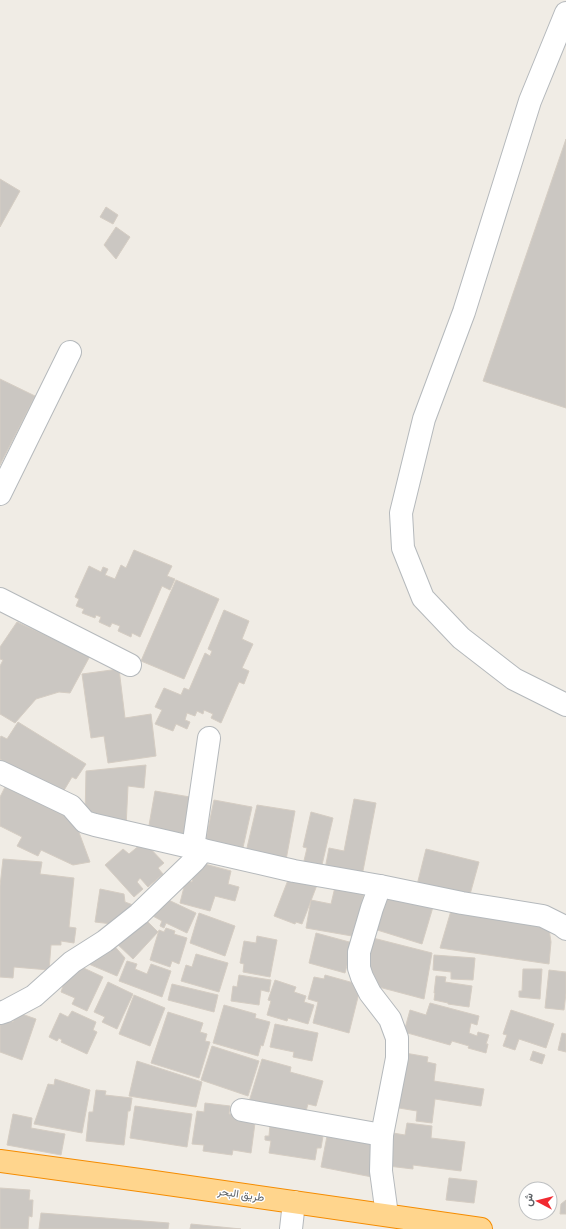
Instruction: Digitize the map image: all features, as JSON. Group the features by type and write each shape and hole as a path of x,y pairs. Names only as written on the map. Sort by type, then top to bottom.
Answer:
{"highway":[{"name":"طريق البحر","path":"0,1161 387,1215 446,1227 481,1229"}],"street":[{"path":"566,13 530,101 464,312 424,419 401,513 403,548 423,598 461,638 514,679 566,705"},
{"path":"0,494 70,352"},
{"path":"0,599 130,665"},
{"path":"0,1013 34,996 72,962 105,941 139,914 195,860 198,849 209,738"},
{"path":"0,772 71,806 86,822 95,825 294,871 380,886 462,903 543,916 566,929"},
{"path":"380,886 359,952 359,968 370,993 390,1019 397,1038 396,1058 382,1136 381,1172 387,1215"},
{"path":"242,1110 382,1136"},
{"path":"291,1229 294,1202"}],"building":[{"path":"566,139 566,408 483,381"},
{"path":"0,179 20,191 0,227"},
{"path":"106,207 118,215 113,224 100,217"},
{"path":"116,227 130,237 116,259 104,245"},
{"path":"0,379 35,396 0,465"},
{"path":"134,550 172,566 167,576 175,579 170,590 162,586 140,637 132,633 131,637 118,631 120,626 112,623 110,627 99,622 101,617 96,615 95,618 82,613 84,609 76,606 79,599 75,597 89,566 101,572 103,567 108,569 105,575 115,579 121,565 126,568"},
{"path":"176,580 219,599 184,679 141,661"},
{"path":"224,610 249,621 242,639 253,644 242,668 249,671 244,684 239,682 221,723 211,718 213,714 204,710 203,714 197,711 195,716 187,713 185,720 190,722 187,729 176,724 173,731 155,724 162,710 155,707 164,688 181,695 184,688 189,690 205,653 210,656 212,651 208,649"},
{"path":"17,622 90,656 70,693 59,692 36,699 15,723 0,714 0,666 3,660 0,659 0,647"},
{"path":"119,669 125,718 151,714 156,756 108,763 104,736 91,738 82,674"},
{"path":"18,722 86,764 76,779 72,777 60,797 0,759 0,738 1,736 7,739"},
{"path":"146,765 144,788 128,786 126,827 85,818 86,771"},
{"path":"5,787 74,819 90,862 73,865 41,850 38,856 17,846 22,837 0,826 0,797"},
{"path":"155,791 190,797 183,838 148,831"},
{"path":"354,799 376,803 362,876 325,869 329,848 344,851"},
{"path":"214,800 252,807 242,852 205,844"},
{"path":"257,805 295,811 286,860 246,852"},
{"path":"311,812 333,818 321,869 303,865 307,848 303,847"},
{"path":"141,844 144,848 147,845 164,863 158,868 163,874 148,887 140,878 137,882 143,889 134,897 105,865 123,849 129,854"},
{"path":"426,849 479,862 469,898 417,885"},
{"path":"3,859 42,862 40,874 74,878 69,927 76,928 74,943 61,941 61,945 51,945 49,970 14,967 13,978 0,977 0,886"},
{"path":"197,862 231,871 228,884 239,887 235,901 215,896 210,911 180,903 184,887 181,886 183,880 192,882"},
{"path":"290,875 317,885 302,924 296,922 295,924 274,916"},
{"path":"335,887 364,893 357,928 354,928 352,936 306,928 311,900 331,904"},
{"path":"100,889 124,894 125,902 133,905 121,925 95,922"},
{"path":"385,893 433,907 422,944 374,929"},
{"path":"160,896 196,913 187,933 166,923 164,928 160,926 162,921 151,915"},
{"path":"453,904 536,920 549,929 551,942 549,964 440,948"},
{"path":"199,913 235,926 225,956 190,943"},
{"path":"141,915 158,932 133,959 115,942"},
{"path":"166,928 175,931 174,934 187,938 179,964 172,961 170,967 150,960 159,930 164,932"},
{"path":"316,933 353,943 345,973 309,963"},
{"path":"257,936 277,940 270,977 243,972 244,964 240,963 244,941 256,943"},
{"path":"369,937 432,953 424,999 375,986 365,965"},
{"path":"110,941 125,958 117,976 84,962"},
{"path":"196,954 228,963 219,992 181,981 186,965 192,967"},
{"path":"434,955 475,958 473,980 451,979 451,972 433,970"},
{"path":"127,961 137,964 135,969 147,974 151,964 171,971 162,997 119,981"},
{"path":"75,964 103,977 87,1011 72,1004 75,998 61,992 63,986 60,985"},
{"path":"523,969 542,969 540,999 519,997 519,991 522,991"},
{"path":"549,970 566,972 564,1010 545,1008"},
{"path":"239,975 271,980 269,992 261,990 259,1005 231,1001 233,986 237,987"},
{"path":"325,975 361,985 349,1033 313,1023 318,1002 308,999 314,977 324,979"},
{"path":"436,976 446,977 445,982 472,986 469,1007 434,1000"},
{"path":"275,980 296,987 294,992 306,996 304,1002 314,1005 308,1024 288,1018 287,1021 267,1015 271,1001 268,1000"},
{"path":"108,982 133,994 117,1029 102,1022 105,1017 94,1012"},
{"path":"172,984 218,995 214,1012 168,1000"},
{"path":"134,995 165,1008 150,1046 119,1034"},
{"path":"430,1003 479,1016 477,1025 471,1023 469,1033 477,1036 478,1032 489,1035 486,1044 488,1044 486,1053 468,1048 469,1046 452,1041 450,1045 404,1032 410,1010 426,1015"},
{"path":"224,1005 256,1014 255,1018 270,1022 263,1046 261,1045 258,1056 213,1043"},
{"path":"511,1010 554,1024 546,1048 519,1039 515,1050 503,1046 507,1035 503,1034"},
{"path":"72,1011 96,1022 93,1030 97,1032 87,1054 61,1042 62,1040 59,1038 57,1041 49,1037 60,1013 68,1017"},
{"path":"16,1012 36,1019 22,1060 0,1052 0,1017 13,1022"},
{"path":"168,1012 203,1023 200,1032 207,1034 205,1041 210,1042 199,1078 151,1063"},
{"path":"275,1024 318,1033 312,1061 293,1057 294,1052 270,1047"},
{"path":"562,1033 566,1034 566,1052 558,1050"},
{"path":"212,1046 259,1061 248,1096 201,1080"},
{"path":"533,1051 545,1055 542,1064 530,1060"},
{"path":"405,1053 428,1057 427,1062 436,1064 434,1081 484,1089 481,1106 435,1099 432,1123 416,1121 417,1111 399,1108 400,1104 396,1104"},
{"path":"262,1059 291,1067 290,1072 323,1081 316,1106 308,1104 304,1118 248,1105"},
{"path":"137,1061 202,1082 196,1107 129,1096"},
{"path":"55,1079 90,1090 82,1133 34,1124 48,1084 54,1085"},
{"path":"96,1090 106,1091 105,1095 132,1098 130,1111 128,1111 124,1145 86,1141 89,1112 93,1112"},
{"path":"205,1103 230,1106 229,1114 254,1117 255,1123 251,1153 233,1150 232,1155 203,1151 204,1145 192,1144 197,1111 204,1112"},
{"path":"135,1106 192,1114 187,1147 130,1138"},
{"path":"13,1114 32,1118 31,1128 65,1134 61,1155 7,1145"},
{"path":"407,1123 432,1126 431,1138 465,1142 461,1171 413,1165 413,1169 388,1166 387,1132 405,1135"},
{"path":"270,1125 308,1127 307,1133 323,1136 321,1148 317,1148 315,1160 269,1153 271,1141 265,1140 265,1136 269,1136"},
{"path":"328,1131 379,1141 372,1177 321,1167"},
{"path":"449,1178 477,1181 474,1203 446,1200"},
{"path":"0,1188 30,1190 29,1200 33,1200 32,1217 29,1216 28,1229 0,1229"},
{"path":"566,1200 566,1214 560,1214 561,1204"},
{"path":"41,1213 169,1223 168,1229 39,1229"},
{"path":"191,1224 241,1229 190,1229"}]}
